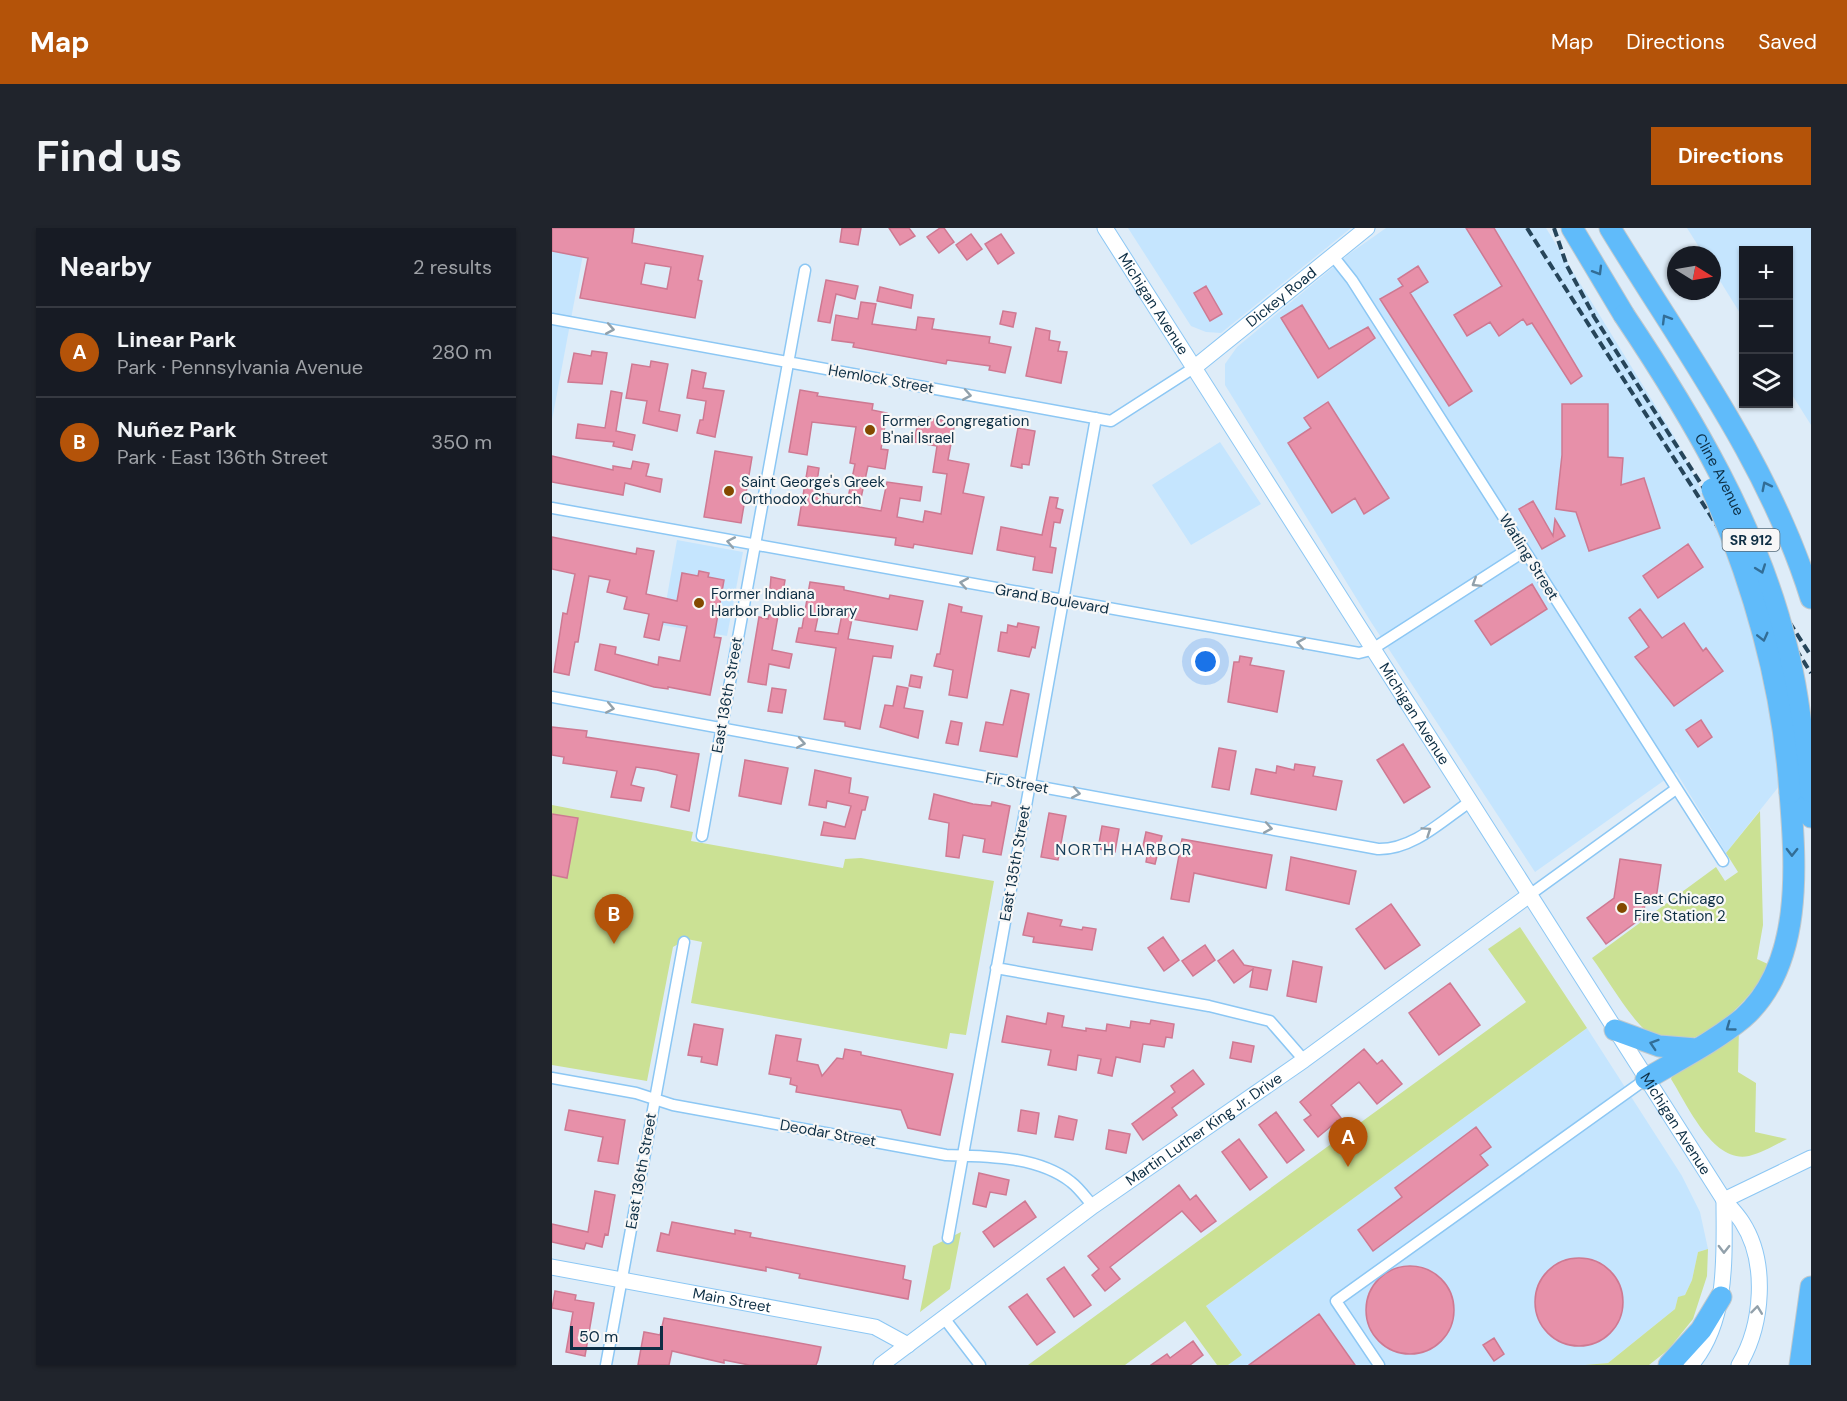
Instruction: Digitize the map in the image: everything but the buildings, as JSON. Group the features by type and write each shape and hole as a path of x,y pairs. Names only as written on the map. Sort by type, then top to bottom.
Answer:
{"highway":[{"path":"1572,228 1624,315 1646,364 1707,477 1748,582 1800,792 1811,817"},
{"name":"SR 912","path":"1610,228 1743,442 1774,500 1811,598"},
{"path":"1646,1079 1743,1017 1767,990 1788,940 1791,913 1792,824 1800,792"},
{"path":"1615,1030 1659,1046 1695,1049"},
{"path":"1800,1365 1811,1287"},
{"path":"1669,1365 1701,1330 1721,1297"}],"main road":[{"name":"Michigan Avenue","path":"1105,228 1196,368 1371,650 1471,801 1528,896 1725,1200 1743,1222 1755,1249 1758,1269 1755,1321 1751,1340 1739,1365"},
{"name":"Dickey Road","path":"1196,368 1367,228"},
{"name":"Martin Luther King Jr. Drive","path":"881,1365 1093,1206 1304,1060 1528,896"},
{"path":"1691,1365 1698,1356 1711,1328 1721,1297 1724,1270 1725,1200 1811,1158"},
{"name":"Main Street","path":"552,1267 875,1327 908,1345"}],"street":[{"name":"Watling Street","path":"1333,256 1352,280 1724,861"},
{"name":"East 136th Street","path":"702,836 805,270"},
{"name":"Hemlock Street","path":"552,319 1112,421 1196,368"},
{"name":"East 135th Street","path":"948,1238 1096,418"},
{"name":"Grand Boulevard","path":"552,508 1359,653 1371,650"},
{"path":"1371,650 1525,551"},
{"name":"Fir Street","path":"552,697 1378,849 1389,849 1413,841 1471,801"},
{"path":"1528,896 1676,789"},
{"name":"East 136th Street","path":"606,1365 684,942"},
{"path":"996,968 1209,1006 1270,1021 1304,1060"},
{"name":"Deodar Street","path":"552,1078 911,1149 983,1156 1045,1167 1073,1183 1093,1206"},
{"path":"1379,1365 1336,1301 1646,1079"},
{"path":"944,1318 980,1365"}],"shaded area":[{"path":"552,228 588,228 552,420"},
{"path":"1128,228 1351,228 1221,333 1206,332 1191,326"},
{"path":"1386,228 1546,228 1674,436 1707,501 1738,584 1752,632 1774,735 1780,785 1726,853 1676,772 1535,872 1371,622 1225,385 1225,364 1237,347 1349,254"},
{"path":"1687,228 1811,228 1811,425 1793,396 1793,246 1739,246 1739,312 1721,283 1721,246 1698,246"},
{"path":"1220,442 1261,504 1191,545 1152,485"},
{"path":"677,540 743,552 727,636 662,625"},
{"path":"1587,1028 1682,1176 1700,1212 1708,1249 1698,1252 1692,1280 1685,1295 1678,1298 1675,1309 1608,1363 1585,1365 1228,1365 1242,1355 1206,1306"}],"green space":[{"path":"552,805 693,832 691,841 843,868 845,859 861,858 994,881 966,1035 950,1033 947,1049 691,1003 702,942 687,939 673,947 647,1081 552,1065"},
{"path":"1760,811 1763,925 1757,959 1770,965 1748,996 1716,1026 1698,1036 1679,1041 1661,1039 1644,1029 1638,1022 1592,958 1716,867 1725,881 1738,872 1726,853"},
{"path":"1520,927 1587,1028 1206,1306 1242,1355 1228,1365 1217,1365 1185,1321 1125,1365 1028,1365 1526,1002 1488,949"},
{"path":"1739,1027 1738,1072 1756,1083 1755,1132 1787,1139 1749,1156 1736,1156 1724,1151 1713,1142 1702,1130 1671,1079 1675,1070"},
{"path":"961,1232 950,1289 920,1312 933,1246"},
{"path":"1708,1249 1707,1276 1693,1319 1668,1350 1649,1365 1585,1365 1608,1363 1675,1309 1678,1297 1685,1295 1692,1280 1698,1252"}],"railway":[{"path":"1527,228 1811,673"},
{"path":"1554,228 1567,266 1594,316"},
{"path":"1593,315 1811,656"}],"place":[{"name":"Former Congregation B'nai Israel","path":"870,430"},
{"name":"Saint George's Greek Orthodox Church","path":"729,491"},
{"name":"Former Indiana Harbor Public Library","path":"699,603"},
{"name":"East Chicago Fire Station 2","path":"1622,908"},
{"name":"Nuñez Park","path":"614,944"},
{"name":"Linear Park","path":"1348,1167"}],"district":[{"name":"NORTH HARBOR","path":"1124,849"}]}
